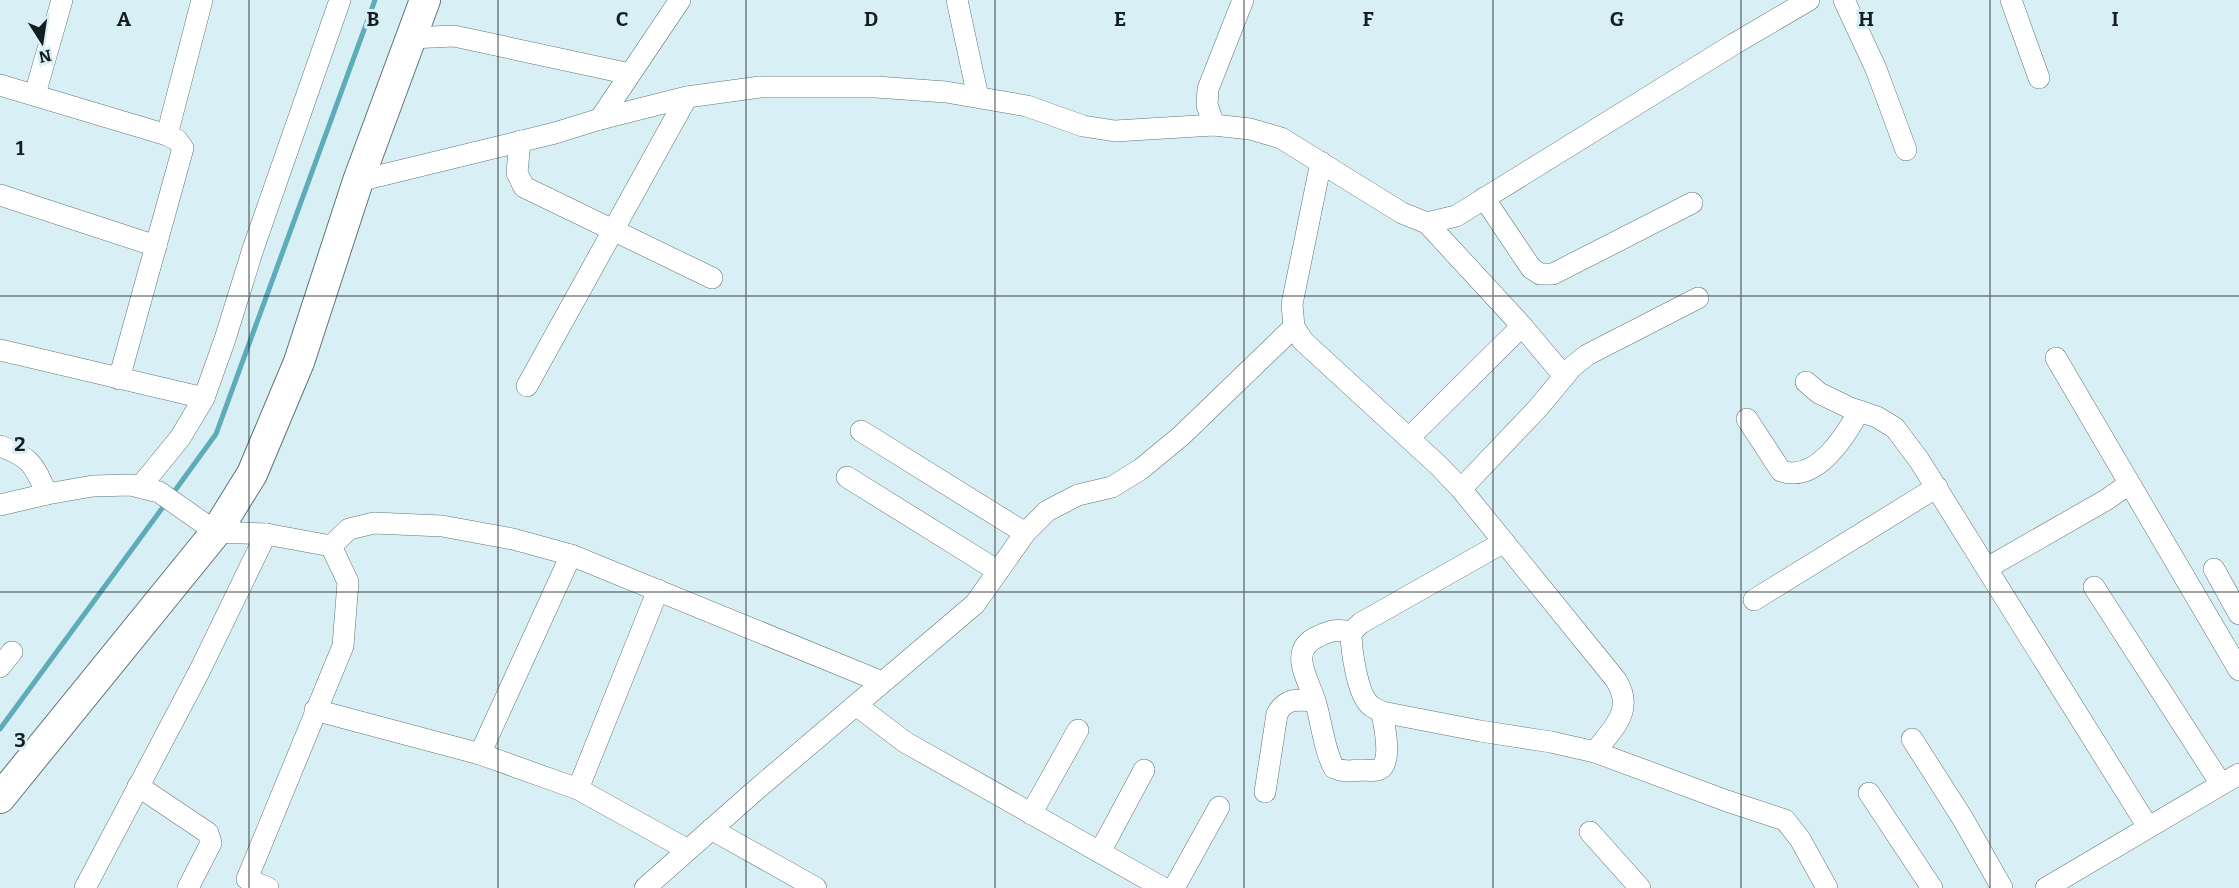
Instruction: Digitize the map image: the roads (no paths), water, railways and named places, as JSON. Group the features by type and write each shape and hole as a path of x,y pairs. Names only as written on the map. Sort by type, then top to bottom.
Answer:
{"street":[{"path":"34,94 62,0"},
{"path":"167,135 202,0"},
{"path":"149,490 204,398 256,238 340,0"},
{"path":"0,798 212,529 252,474 294,373 358,181 425,0"},
{"path":"600,119 680,0"},
{"path":"957,0 978,97"},
{"path":"1214,125 1207,105 1208,89 1243,0"},
{"path":"1427,223 1456,216 1809,0"},
{"path":"1844,0 1876,69 1906,150"},
{"path":"2011,0 2039,78"},
{"path":"410,38 454,36 630,74"},
{"path":"0,85 167,135 177,140 183,148 119,379"},
{"path":"358,181 687,97 760,87 876,87 946,92 1027,106 1083,126 1115,131 1214,125 1250,129 1281,138 1402,213 1427,223 1564,376"},
{"path":"527,386 687,97"},
{"path":"520,141 517,173 524,187 712,278"},
{"path":"1321,162 1292,304 1294,327 1303,341 1465,493 1616,680 1623,692 1625,706 1619,720 1595,752"},
{"path":"0,195 156,246"},
{"path":"1484,198 1531,268 1540,274 1553,273 1692,203"},
{"path":"1465,493 1564,376 1587,355 1698,298"},
{"path":"1409,438 1521,326"},
{"path":"659,884 688,850 711,829 975,604 1025,533 1047,511 1078,495 1112,487 1142,469 1181,436 1294,327"},
{"path":"0,351 204,398"},
{"path":"2056,358 2239,670"},
{"path":"1806,382 1819,393 1877,417 1895,428 1919,459 2148,828"},
{"path":"1747,418 1781,471 1798,474 1814,466 1835,448 1847,433 1858,411"},
{"path":"861,431 1025,533"},
{"path":"0,446 22,454 37,470 47,494"},
{"path":"847,477 998,572"},
{"path":"1987,568 2106,500 2129,484"},
{"path":"0,505 93,486 131,485 149,490 212,529 266,534 331,546"},
{"path":"1754,600 1936,487"},
{"path":"331,546 349,530 374,523 442,526 513,539 571,555 882,682"},
{"path":"85,888 200,670 266,534"},
{"path":"1351,632 1361,623 1504,542"},
{"path":"268,888 245,884 343,646 348,582 331,546"},
{"path":"480,754 571,555"},
{"path":"2214,569 2239,614"},
{"path":"2094,586 2221,784"},
{"path":"578,789 658,590"},
{"path":"1351,632 1339,629 1311,639 1303,648 1301,660 1334,768 1342,771 1378,770 1384,766 1387,751 1382,712"},
{"path":"1351,632 1354,661 1364,699 1370,706 1382,712 1595,752 1785,820 1800,839 1827,888"},
{"path":"1265,792 1277,714 1289,700 1315,701"},
{"path":"856,705 905,742 1164,888"},
{"path":"315,710 480,754 578,789 688,850"},
{"path":"1031,814 1078,730"},
{"path":"1912,739 1958,811 2002,888"},
{"path":"1100,852 1144,770"},
{"path":"2046,888 2239,774"},
{"path":"138,786 208,833 211,843 188,888"},
{"path":"1869,793 1932,888"},
{"path":"1174,888 1218,807"},
{"path":"711,829 816,888"},
{"path":"1590,832 1640,888"}],"waterway":[{"path":"171,496 216,434 375,0"},
{"path":"0,729 166,503"}]}
